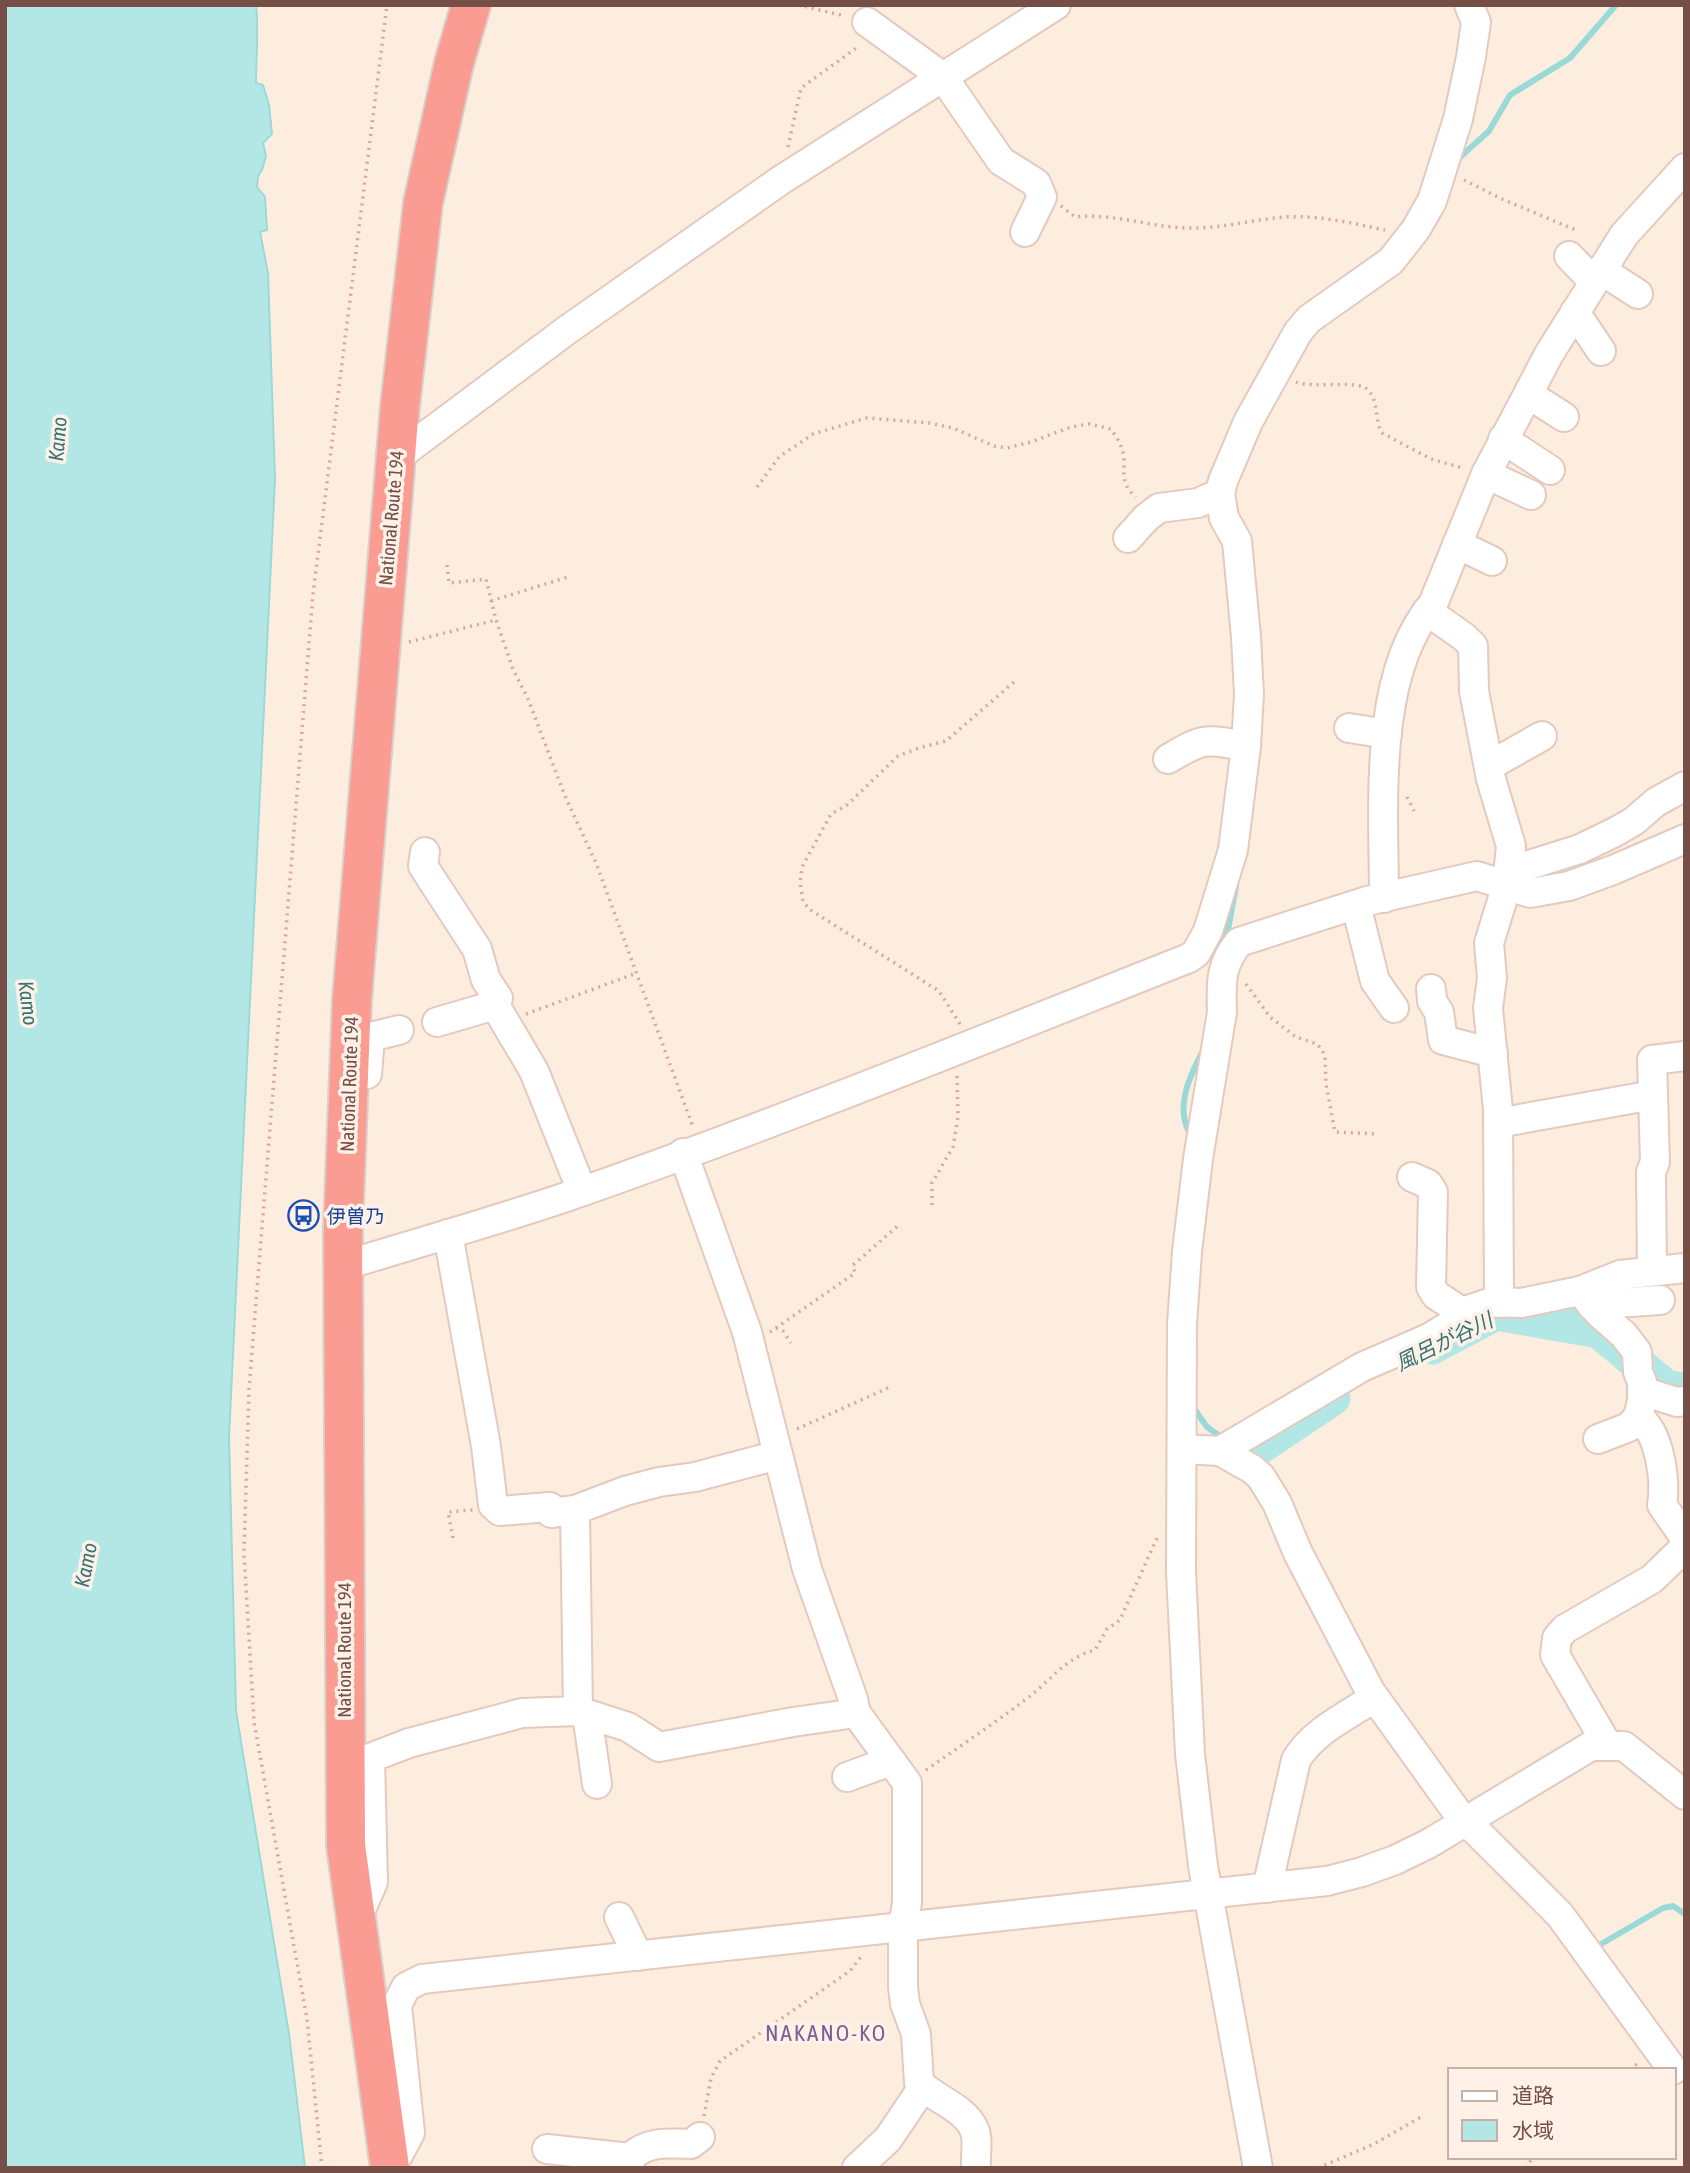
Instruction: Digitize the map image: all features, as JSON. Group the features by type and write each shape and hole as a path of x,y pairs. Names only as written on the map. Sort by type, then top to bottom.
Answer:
{"highway":[{"name":"National Route 194","path":"391,2168 346,1846 343,1266 348,1102 352,999 396,458 423,204 454,63 471,5"}],"street":[{"path":"396,458 567,330 781,180 1056,5"},
{"path":"1258,2168 1208,1894 1190,1754 1181,1572 1182,1324 1187,1252 1198,1159 1222,1012 1214,951 1233,850 1246,746 1249,694 1247,637 1237,541 1224,518 1220,493 1248,422 1298,332 1309,319 1391,261 1411,236 1432,201 1458,120 1471,57 1477,9"},
{"path":"873,27 943,77 1001,161 1036,183 1042,197 1025,232"},
{"path":"1384,898 1384,780 1388,720 1409,641 1433,604 1503,439 1575,312 1624,235 1682,176"},
{"path":"1573,243 1597,276 1638,294"},
{"path":"1575,312 1601,351"},
{"path":"1528,394 1564,417"},
{"path":"1503,439 1550,470"},
{"path":"1486,474 1531,495"},
{"path":"1128,538 1159,508 1198,503 1220,493"},
{"path":"1457,544 1492,561"},
{"path":"1427,611 1473,646 1474,691 1489,766 1511,846 1507,886 1489,943 1492,978 1488,1008 1498,1124 1499,1303"},
{"path":"1349,728 1387,734"},
{"path":"1489,766 1542,736"},
{"path":"1168,759 1198,741 1209,740 1246,746"},
{"path":"1507,886 1526,866 1580,849 1615,832 1634,821 1656,802 1685,786"},
{"path":"343,1266 582,1191 965,1047 1196,953 1214,951 1356,905 1477,876 1531,892 1569,886 1685,839"},
{"path":"425,852 423,866 477,949 486,980 498,998 495,1005"},
{"path":"1356,905 1375,981 1394,1008"},
{"path":"1431,989 1432,1001 1439,1012 1443,1040 1493,1053"},
{"path":"437,1022 495,1005"},
{"path":"495,1005 534,1071 582,1191"},
{"path":"348,1102 366,1091 370,1037 399,1030"},
{"path":"1652,1270 1651,1172 1655,1162 1652,1060 1685,1056"},
{"path":"1498,1124 1653,1096"},
{"path":"692,1150 750,1346 807,1569 856,1713 907,1783 907,1903 892,1929 904,1995 916,2035 919,2083 965,2116 975,2130 976,2168"},
{"path":"1412,1177 1428,1184 1433,1192 1431,1287 1436,1295 1462,1312"},
{"path":"448,1234 486,1446 493,1505 500,1511 550,1507 551,1513 575,1510 659,1482 695,1477 778,1455"},
{"path":"1586,1298 1620,1275 1685,1268"},
{"path":"1586,1298 1624,1335 1637,1352 1640,1404 1657,1451 1665,1486 1662,1505 1685,1538"},
{"path":"1462,1312 1492,1302 1521,1303 1586,1298 1616,1303 1660,1300"},
{"path":"1220,1451 1362,1367 1429,1338 1459,1320 1462,1312"},
{"path":"1640,1404 1685,1401"},
{"path":"1598,1439 1629,1427 1640,1404"},
{"path":"1182,1449 1220,1451 1252,1469 1270,1489 1297,1553 1374,1698 1457,1812 1560,1915 1672,2068"},
{"path":"575,1510 582,1712 597,1784"},
{"path":"1608,1746 1555,1655 1557,1638 1564,1629 1651,1579 1685,1547"},
{"path":"1267,1888 1296,1760 1314,1737 1374,1698"},
{"path":"356,1921 373,1882 370,1758 408,1743 522,1713 582,1712 628,1727 659,1747 856,1713"},
{"path":"391,2168 410,2133 397,2006 406,1987 422,1979 1327,1881 1395,1860 1591,1746 1623,1745 1685,1795"},
{"path":"847,1777 891,1760"},
{"path":"619,1917 638,1956"},
{"path":"857,2168 887,2139 923,2087"},
{"path":"547,2149 629,2163 639,2148 666,2143 691,2144 700,2137"}],"path":[{"path":"322,2168 307,2019 254,1722 244,1553 249,1389 313,594 387,5"},
{"path":"798,5 873,27"},
{"path":"781,180 801,88 873,27"},
{"path":"1443,170 1502,199 1573,243"},
{"path":"1041,192 1049,192 1075,217 1118,218 1150,226 1213,229 1308,216 1336,219 1411,236"},
{"path":"1277,369 1298,383 1306,385 1362,385 1369,390 1374,401 1381,433 1432,459 1486,474"},
{"path":"757,486 779,457 813,434 867,418 929,423 953,428 994,446 1007,448 1064,429 1089,425 1111,429 1121,445 1124,459 1123,479 1128,490 1159,508"},
{"path":"447,565 449,583 486,579 496,620 513,669 528,699 565,796 596,863 637,973 692,1150"},
{"path":"491,601 571,576"},
{"path":"402,644 496,620"},
{"path":"932,1205 932,1183 953,1147 965,1047 939,990 809,909 803,901 800,883 802,867 831,814 847,805 898,756 946,741 1014,682"},
{"path":"1214,951 1270,1017 1296,1037 1317,1044 1322,1050 1335,1132 1379,1134"},
{"path":"510,1031 525,1014 637,973"},
{"path":"750,1346 855,1273 853,1265 900,1224"},
{"path":"776,1328 783,1331 791,1343"},
{"path":"778,1455 787,1437 800,1426 890,1387"},
{"path":"453,1538 448,1513 489,1508 493,1505"},
{"path":"907,1783 1028,1698 1079,1654 1096,1650 1107,1629 1119,1620 1158,1534"},
{"path":"700,2137 711,2078 720,2061 850,1971 892,1929"},
{"path":"1318,2168 1374,2144 1421,2118"}],"water":[{"name":"Kamo","path":"5,5 256,5 256,83 263,85 269,105 272,134 263,143 266,156 258,176 257,187 265,197 267,230 260,232 268,273 275,479 229,1437 236,1711 289,2034 305,2168 5,2168"}],"waterway":[{"path":"1458,162 1459,158 1489,131 1510,95 1570,58 1616,5"},
{"path":"1223,943 1236,886"},
{"path":"1192,1137 1186,1126 1184,1104 1189,1081 1204,1049"},
{"name":"風呂が谷川","path":"1432,1347 1496,1313 1599,1331 1667,1388 1685,1390"},
{"name":"風呂が谷川","path":"1248,1455 1333,1398"},
{"path":"1193,1407 1207,1427 1224,1439"},
{"path":"1594,1944 1596,1947 1663,1908 1673,1906 1685,1914"}],"place":[{"name":"伊曽乃","path":"304,1216"}],"district":[{"name":"NAKANO-KO","path":"826,2033"}]}
